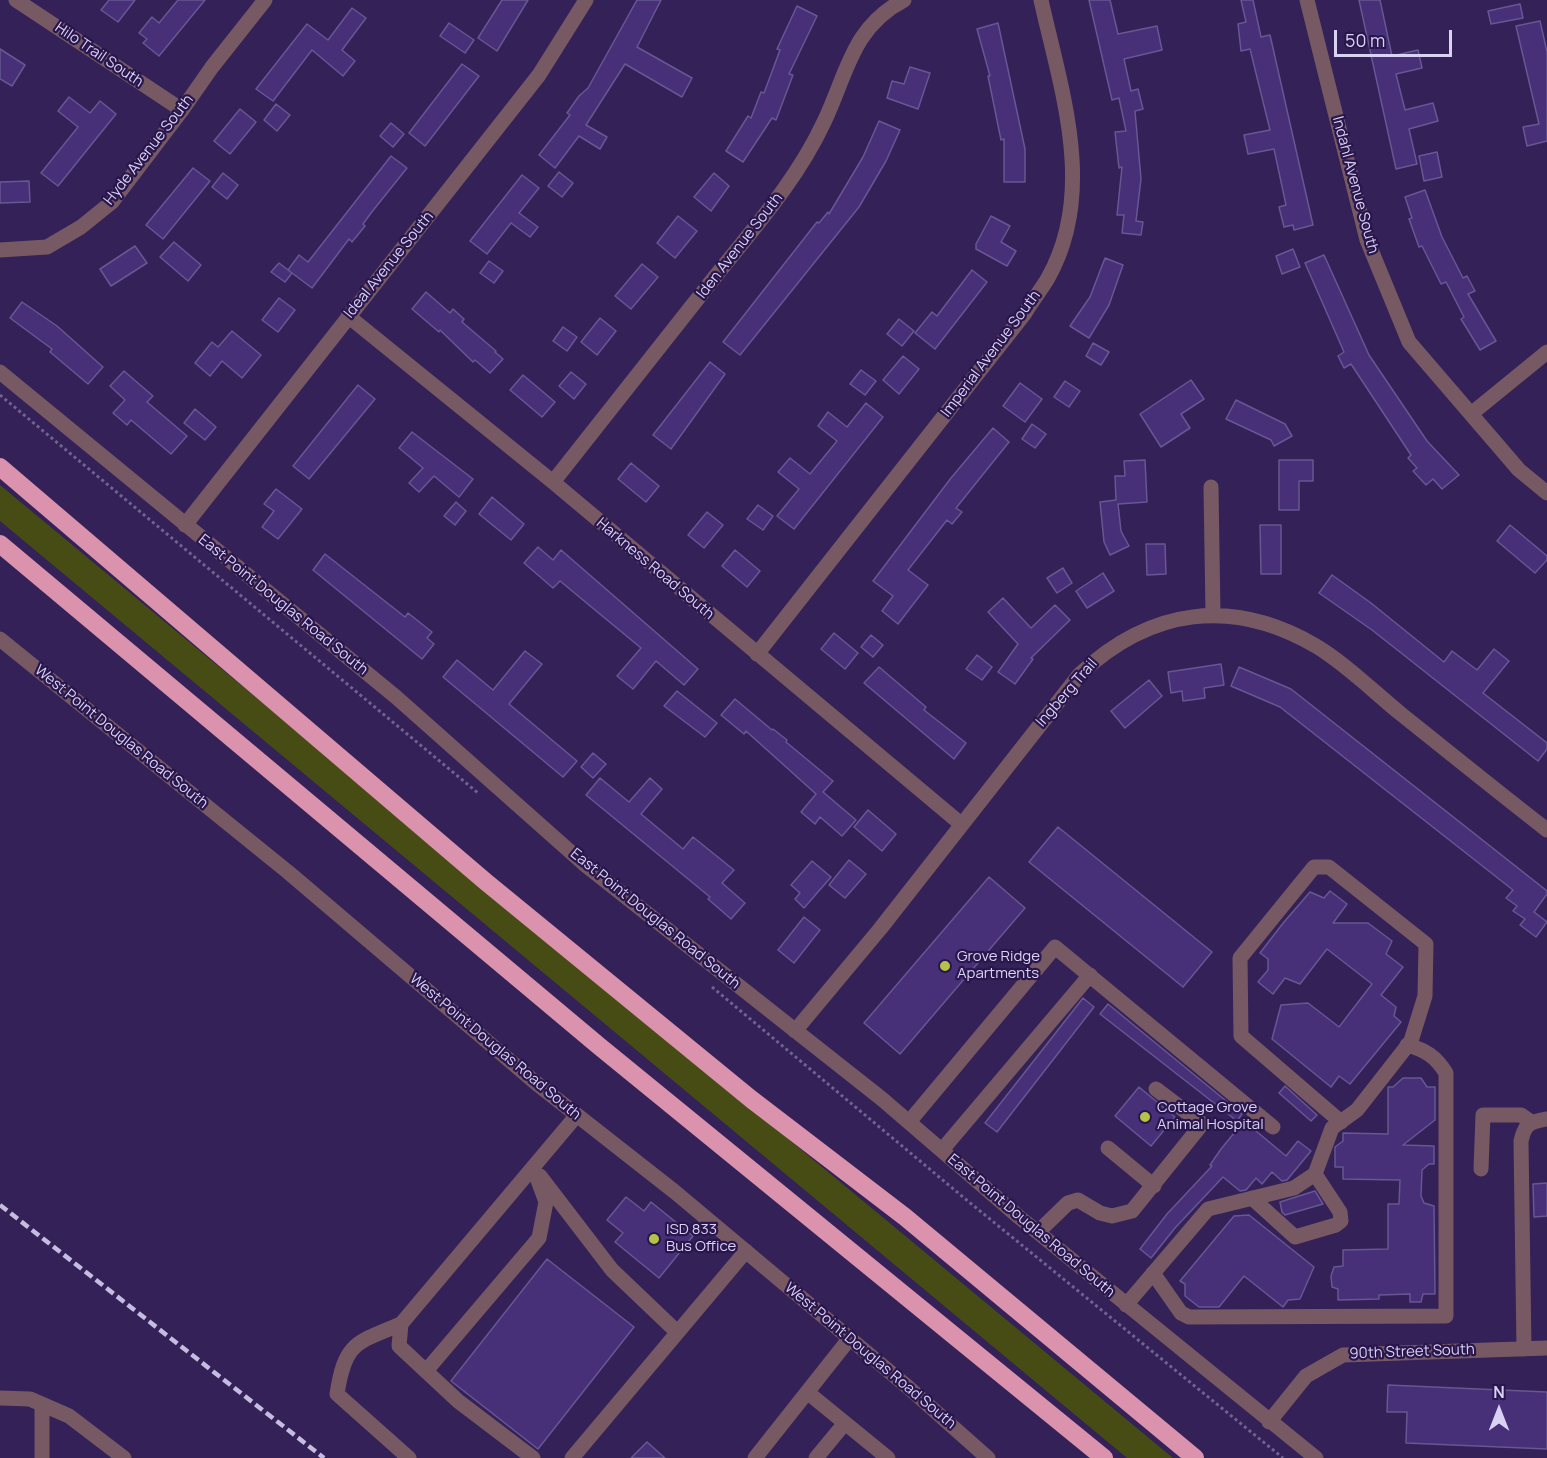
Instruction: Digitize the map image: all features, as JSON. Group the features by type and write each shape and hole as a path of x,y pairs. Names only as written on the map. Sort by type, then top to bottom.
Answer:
{"highway":[{"path":"0,467 486,882 751,1099 905,1217 1195,1458"},
{"path":"0,544 423,901 1104,1458"}],"street":[{"name":"Hilo Trail South","path":"16,0 182,110"},
{"name":"Hyde Avenue South","path":"0,250 47,246 81,227 112,202 265,0"},
{"name":"Ideal Avenue South","path":"185,525 539,75 586,0"},
{"name":"Iden Avenue South","path":"554,482 782,192 825,122 851,55 862,34 879,17 904,0"},
{"name":"Imperial Avenue South","path":"757,654 1025,313 1048,277 1062,244 1069,214 1073,156 1070,130 1041,0"},
{"name":"Indahl Avenue South","path":"1307,0 1367,240 1409,342 1519,470 1547,493"},
{"name":"Harkness Road South","path":"348,316 554,482 961,824"},
{"path":"1471,414 1547,352"},
{"name":"East Point Douglas Road South","path":"0,372 396,698 583,863 909,1122 1126,1305 1316,1458"},
{"path":"1211,487 1213,614"},
{"name":"Ingberg Trail","path":"795,1031 880,930 1080,674 1101,654 1128,636 1159,624 1213,614 1265,622 1318,648 1547,831"},
{"name":"West Point Douglas Road South","path":"0,639 243,835 577,1115 746,1251 988,1458"},
{"path":"1126,1305 1208,1209 1294,1188 1315,1174 1332,1128 1341,1122 1357,1110 1407,1045 1425,996 1426,944 1329,867 1314,867 1240,958 1241,1036 1341,1122"},
{"path":"909,1122 1055,946 1273,1127"},
{"path":"942,1150 1090,975"},
{"path":"1153,1274 1181,1313 1189,1317 1446,1316 1446,1073 1438,1060 1422,1049 1407,1045"},
{"path":"1038,1232 1068,1203 1078,1200 1100,1213 1112,1215 1132,1211 1154,1186 1202,1124 1156,1089"},
{"path":"409,1458 337,1394 341,1365 358,1342 401,1324 577,1115"},
{"path":"1481,1169 1483,1115 1521,1115 1531,1122"},
{"path":"1524,1349 1521,1141 1524,1127 1531,1122 1547,1119"},
{"path":"1108,1148 1154,1186"},
{"path":"532,1167 612,1270 677,1332"},
{"path":"426,1371 539,1238 546,1202 532,1167"},
{"path":"1252,1198 1295,1237 1336,1225 1341,1221 1340,1212 1315,1174"},
{"path":"572,1458 746,1251"},
{"path":"401,1324 399,1346 458,1401 533,1458"},
{"path":"754,1458 850,1338"},
{"name":"90th Street South","path":"1269,1422 1306,1377 1342,1355 1547,1348"},
{"path":"807,1392 888,1458"},
{"path":"0,1398 30,1398 69,1416 124,1458"},
{"path":"42,1404 42,1458"},
{"path":"816,1458 844,1423"}],"green space":[{"path":"0,485 1173,1458 1127,1458 0,521"}],"building":[{"path":"109,0 135,0 118,22 101,10"},
{"path":"178,0 205,0 159,56 143,43 147,39 139,33 152,17 159,23"},
{"path":"502,0 528,0 497,51 478,38"},
{"path":"637,0 661,0 637,47 692,78 682,97 625,64 586,125 607,137 600,149 579,136 555,168 539,155 570,115 567,113 579,96 588,88"},
{"path":"1089,0 1110,0 1118,34 1157,26 1162,50 1124,59 1131,91 1138,89 1143,109 1135,111 1141,179 1136,221 1143,222 1141,235 1122,233 1124,215 1117,215 1122,167 1119,168 1115,132 1126,131 1119,98 1112,100"},
{"path":"1241,0 1253,0 1261,37 1270,35 1313,225 1294,230 1293,225 1284,227 1279,207 1286,205 1274,149 1248,154 1244,135 1270,130 1250,49 1241,51 1238,24 1246,22"},
{"path":"1359,0 1380,0 1392,56 1418,50 1422,68 1396,74 1405,110 1433,103 1438,121 1409,129 1417,164 1396,169"},
{"path":"1520,4 1523,18 1491,24 1488,11"},
{"path":"797,6 817,16 789,74 793,75 776,120 772,118 743,162 726,151 748,116 751,118 761,92 764,93 780,50 777,49"},
{"path":"352,8 366,18 342,50 355,61 343,76 312,50 273,101 256,89 307,24 328,40"},
{"path":"1540,21 1547,52 1547,141 1527,146 1523,127 1539,124 1516,26"},
{"path":"449,23 474,40 465,53 440,36"},
{"path":"998,23 1025,149 1025,182 1004,182 1004,139 1001,140 988,76 990,76 977,29"},
{"path":"0,49 25,65 12,86 0,79"},
{"path":"462,64 479,76 425,146 409,133"},
{"path":"910,67 930,73 918,109 887,98 892,81 904,84"},
{"path":"69,97 90,113 100,101 116,114 58,186 41,173 78,127 58,111"},
{"path":"276,104 290,115 277,131 264,120"},
{"path":"240,109 256,122 230,154 214,141"},
{"path":"879,121 900,130 886,161 859,207 740,355 723,342 817,222 819,223 828,212 829,214 863,157"},
{"path":"391,123 404,134 393,147 380,136"},
{"path":"1437,152 1442,177 1424,181 1419,156"},
{"path":"391,156 407,168 363,224 365,226 352,242 349,239 312,288 288,270 299,255 308,262"},
{"path":"193,168 210,181 163,239 146,225"},
{"path":"559,172 573,183 562,197 548,186"},
{"path":"223,173 238,185 227,199 212,187"},
{"path":"714,173 729,186 711,211 694,197"},
{"path":"522,175 539,188 519,213 538,227 530,237 511,223 487,254 470,241"},
{"path":"29,181 30,202 0,203 0,182"},
{"path":"1425,190 1442,237 1463,278 1467,276 1475,291 1468,294 1496,341 1480,350 1461,319 1464,317 1446,282 1441,284 1422,246 1419,247 1409,219 1412,218 1405,197"},
{"path":"678,216 697,231 675,258 657,243"},
{"path":"991,216 1010,226 1001,242 1016,251 1007,266 976,249 976,244"},
{"path":"174,242 201,265 188,281 160,257"},
{"path":"135,246 147,263 111,286 100,269"},
{"path":"1293,249 1300,267 1282,274 1276,256"},
{"path":"1324,255 1369,355 1427,441 1459,475 1442,489 1433,479 1426,485 1413,471 1417,468 1408,458 1411,455 1351,364 1344,368 1338,356 1344,352 1305,263"},
{"path":"1105,258 1123,265 1109,305 1089,338 1070,326 1090,297"},
{"path":"489,261 503,271 494,283 480,273"},
{"path":"279,263 292,273 285,282 271,272"},
{"path":"642,264 658,277 631,309 615,296"},
{"path":"972,270 987,282 935,349 915,333 932,312 937,316"},
{"path":"426,292 450,313 453,309 464,319 462,322 503,359 490,373 475,360 473,362 440,330 439,332 412,309"},
{"path":"279,298 295,310 278,332 262,320"},
{"path":"22,302 57,326 103,367 88,384 50,352 52,349 10,318"},
{"path":"600,318 616,331 597,355 581,342"},
{"path":"899,319 914,331 902,346 887,334"},
{"path":"563,327 577,337 567,351 553,341"},
{"path":"232,331 261,355 242,378 222,361 210,376 195,363 212,342 218,347"},
{"path":"1093,343 1109,352 1101,365 1086,356"},
{"path":"903,356 919,369 899,394 883,380"},
{"path":"710,362 725,374 671,449 653,435"},
{"path":"861,370 876,381 865,395 850,384"},
{"path":"124,371 153,396 147,402 187,436 171,454 131,420 127,425 113,413 125,400 110,386"},
{"path":"571,372 586,384 574,399 559,386"},
{"path":"523,375 555,402 542,417 510,390"},
{"path":"1191,380 1204,399 1181,414 1190,428 1161,447 1140,414"},
{"path":"1065,381 1080,391 1069,407 1054,397"},
{"path":"1020,383 1042,399 1025,422 1003,406"},
{"path":"358,385 375,399 309,479 293,466"},
{"path":"1236,400 1285,424 1292,436 1274,446 1271,440 1226,419"},
{"path":"866,403 883,417 794,529 777,516 799,489 778,472 790,458 810,474 837,441 818,426 828,412 847,427"},
{"path":"195,409 216,427 205,440 184,423"},
{"path":"1032,424 1046,434 1035,448 1022,439"},
{"path":"993,428 1009,442 956,508 962,512 952,524 947,520 908,570 928,585 898,624 882,611 893,596 873,581 951,478"},
{"path":"412,432 473,479 459,497 434,476 419,492 409,483 423,468 399,448"},
{"path":"1145,460 1147,502 1118,504 1121,531 1129,546 1110,555 1104,542 1100,502 1116,500 1115,476 1125,476 1124,461"},
{"path":"1279,460 1313,460 1313,481 1299,481 1299,510 1279,510"},
{"path":"631,463 659,486 646,502 618,479"},
{"path":"276,489 302,509 278,539 262,527 274,511 264,504"},
{"path":"492,497 524,524 511,540 479,514"},
{"path":"456,502 466,511 455,525 444,516"},
{"path":"758,505 773,516 763,530 747,519"},
{"path":"707,512 723,525 704,548 688,535"},
{"path":"1260,525 1281,525 1281,574 1261,574"},
{"path":"1510,525 1547,556 1547,560 1535,573 1497,541"},
{"path":"1146,544 1165,544 1166,574 1147,575"},
{"path":"538,547 553,560 561,550 698,669 684,685 656,661 633,689 617,676 641,648 560,581 553,588 524,563"},
{"path":"735,550 760,571 747,587 722,566"},
{"path":"325,554 405,617 408,613 432,632 427,638 434,644 422,659 313,570"},
{"path":"1063,568 1072,583 1057,593 1047,578"},
{"path":"1103,573 1114,591 1087,608 1076,591"},
{"path":"1332,575 1371,603 1444,662 1452,651 1477,670 1494,649 1509,661 1483,693 1547,743 1547,749 1538,761 1372,630 1319,593"},
{"path":"1003,598 1031,628 1055,605 1070,620 1031,658 1033,659 1015,684 998,672 1018,644 988,612"},
{"path":"834,633 858,653 845,669 821,649"},
{"path":"871,635 883,645 873,657 861,647"},
{"path":"525,651 542,664 509,704 577,761 563,777 443,677 457,660 493,690"},
{"path":"977,655 992,667 982,680 966,669"},
{"path":"1221,664 1224,685 1204,688 1205,698 1183,701 1182,691 1171,693 1168,672"},
{"path":"879,667 926,707 924,710 966,743 954,759 864,683"},
{"path":"1239,667 1291,689 1547,891 1534,912 1547,922 1536,937 1520,925 1525,919 1513,911 1517,906 1506,898 1513,890 1280,707 1231,686"},
{"path":"1149,680 1162,696 1125,728 1111,711"},
{"path":"677,691 717,723 705,737 664,706"},
{"path":"735,699 787,740 786,742 833,781 823,792 856,820 842,836 820,817 815,824 801,812 816,794 746,731 744,734 721,715"},
{"path":"593,753 606,764 593,778 581,767"},
{"path":"600,778 629,802 650,778 662,789 641,814 683,849 693,837 734,870 722,883 745,903 731,919 708,899 710,897 586,795"},
{"path":"868,810 896,834 882,851 854,827"},
{"path":"1058,827 1212,952 1183,987 1029,862"},
{"path":"849,860 866,874 845,898 829,885"},
{"path":"812,861 831,877 804,908 795,899 800,893 791,885"},
{"name":"Grove Ridge Apartments","path":"989,877 1025,908 900,1054 864,1023"},
{"path":"1330,891 1347,904 1333,923 1368,923 1392,941 1386,954 1403,967 1381,995 1396,1007 1394,1016 1401,1022 1350,1084 1339,1076 1331,1087 1272,1039 1281,1005 1308,1003 1339,1027 1372,984 1327,949 1300,984 1285,978 1273,994 1258,982 1268,970 1268,959 1260,953 1284,922 1310,892 1324,898"},
{"path":"804,917 820,930 794,963 778,950"},
{"path":"1083,998 1094,1007 997,1132 985,1123"},
{"path":"1108,1004 1242,1114 1237,1121 1100,1014"},
{"path":"1403,1078 1421,1078 1427,1087 1435,1087 1435,1120 1403,1145 1434,1146 1434,1164 1429,1164 1422,1170 1421,1196 1424,1203 1434,1206 1435,1294 1423,1294 1421,1302 1410,1302 1410,1294 1379,1295 1379,1299 1338,1300 1338,1289 1332,1287 1331,1276 1334,1267 1343,1266 1343,1250 1388,1249 1388,1204 1399,1204 1400,1180 1343,1179 1343,1167 1335,1167 1335,1147 1343,1141 1343,1133 1388,1134 1388,1087 1393,1087"},
{"path":"1285,1086 1317,1115 1311,1121 1279,1093"},
{"name":"Cottage Grove Animal Hospital","path":"1139,1087 1175,1117 1151,1146 1115,1116"},
{"path":"1244,1121 1286,1156 1298,1141 1311,1151 1287,1180 1282,1181 1272,1172 1262,1184 1256,1178 1246,1190 1240,1191 1223,1177 1175,1228 1151,1258 1140,1249 1167,1214 1212,1166 1210,1165 1221,1149"},
{"path":"1547,1183 1547,1216 1534,1217 1533,1184"},
{"path":"1315,1191 1323,1204 1285,1215 1282,1212 1280,1202"},
{"name":"ISD 833 Bus Office","path":"626,1197 644,1211 651,1202 693,1236 659,1278 615,1242 623,1233 607,1220"},
{"path":"1249,1215 1314,1267 1300,1299 1288,1300 1283,1307 1244,1276 1219,1307 1199,1307 1185,1296 1185,1284 1180,1281 1234,1216"},
{"path":"547,1259 634,1327 538,1449 451,1381"},
{"path":"1388,1385 1547,1392 1547,1449 1406,1443 1407,1412 1387,1412"},
{"path":"647,1442 665,1458 631,1458"}],"railway":[{"path":"0,1205 324,1458"}],"place":[{"name":"Grove Ridge Apartments","path":"945,966"},
{"name":"Cottage Grove Animal Hospital","path":"1145,1117"},
{"name":"ISD 833 Bus Office","path":"654,1239"}]}
